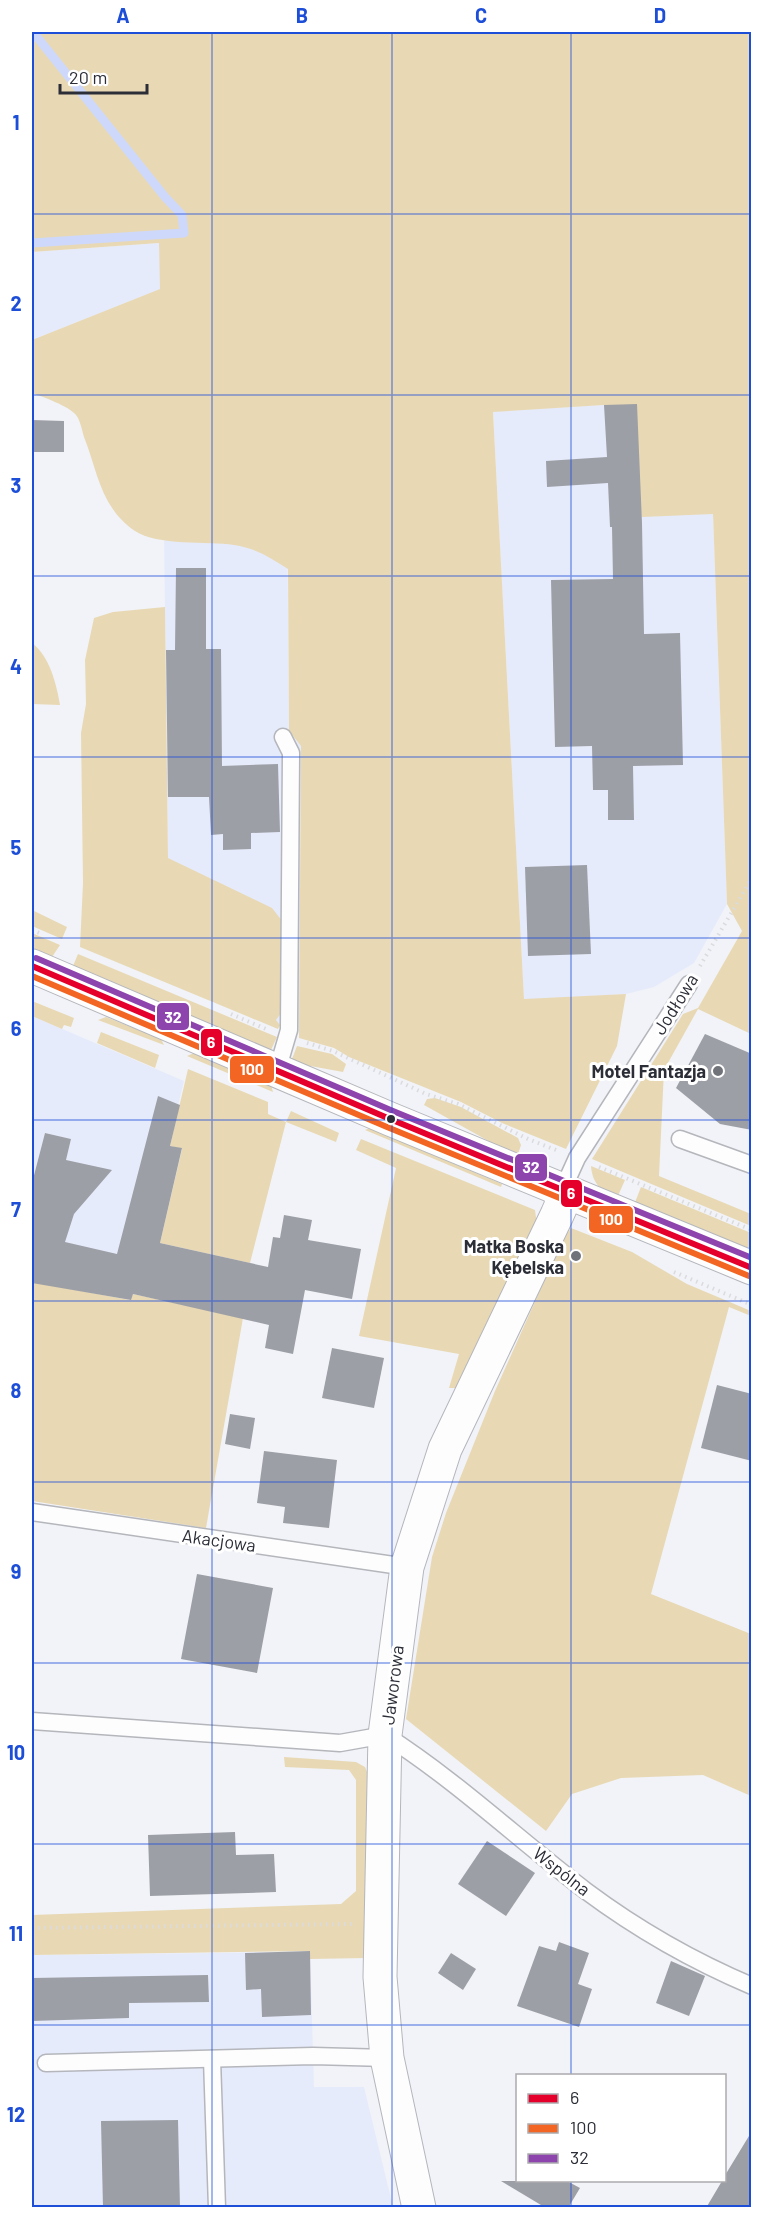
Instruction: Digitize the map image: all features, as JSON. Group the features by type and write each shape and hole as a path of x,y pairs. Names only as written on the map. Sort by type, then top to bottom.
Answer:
{"street":[{"path":"32,966 562,1191 752,1268"},
{"name":"Jaworowa","path":"418,2208 387,2058 380,1977 385,1735 407,1567 444,1449 561,1206 562,1191"}],"lane":[{"path":"277,1071 289,1030 291,753 283,737"},
{"name":"Jodłowa","path":"562,1191 577,1158 689,984"},
{"path":"680,1139 752,1165"},
{"name":"Akacjowa","path":"32,1512 407,1567"},
{"path":"32,1721 340,1743 385,1735"},
{"name":"Wspólna","path":"385,1735 423,1760 587,1892 641,1930 719,1972 752,1986"},
{"path":"46,2063 313,2056 387,2058"},
{"path":"212,2059 217,2208"}],"path":[{"name":"Jodłowa","path":"689,984 752,878"},
{"path":"577,1158 752,1230"},
{"path":"32,1928 381,1924"}],"shaded area":[{"path":"32,32 751,32 751,1034 698,1009 664,1070 659,1176 751,1214 751,1226 592,1159 683,1014 698,1008 742,931 727,904 713,514 642,517 604,405 493,412 524,999 626,994 617,1046 566,1149 502,1123 461,1102 349,1057 334,1048 299,1038 301,746 289,731 288,569 242,546 169,541 144,536 135,531 123,522 107,500 76,415 62,405 32,393 32,340 160,289 159,243 32,252"},
{"path":"159,243 161,289 32,340 32,252"},
{"path":"286,366 289,731 301,746 300,1034 280,1025 275,1020 168,858 162,367"},
{"path":"604,405 713,514 727,904 694,963 654,987 626,994 524,1000 493,411"},
{"path":"165,607 168,858 272,908 283,922 284,1009 276,1020 280,1025 278,1029 80,947 83,883 81,733 86,704 85,660 94,618 113,612"},
{"path":"32,643 48,663 60,705 32,704"},
{"path":"32,910 67,927 62,939 32,926"},
{"path":"32,933 60,945 52,957 32,952"},
{"path":"78,954 277,1037 271,1050 75,971 73,966"},
{"path":"32,1001 74,1018 71,1027 64,1025 62,1029 32,1016"},
{"path":"32,1016 184,1081 131,1300 35,1283 71,1139 45,1133 32,1183"},
{"path":"106,1017 161,1039 164,1045 98,1020"},
{"path":"101,1032 159,1055 155,1068 97,1043"},
{"path":"297,1046 332,1054 346,1064 343,1072 294,1063 292,1059"},
{"path":"194,1053 271,1085 273,1092 187,1056"},
{"path":"188,1069 268,1102 268,1114 286,1122 250,1263 160,1243 182,1149 170,1146"},
{"path":"435,1098 461,1107 518,1138 521,1145 517,1157 424,1105 427,1099"},
{"path":"291,1111 339,1133 336,1142 286,1122"},
{"path":"370,1128 502,1184 501,1187 365,1130"},
{"path":"361,1139 535,1210 537,1225 459,1388 449,1388 459,1354 359,1336 396,1168 356,1150"},
{"path":"591,1166 625,1180 617,1198 599,1186 593,1177"},
{"path":"641,1187 751,1233 751,1253 634,1205"},
{"path":"571,1228 632,1252 687,1284 751,1311 751,1316 729,1307 651,1594 751,1634 751,1796 703,1775 621,1778 572,1794 546,1831 406,1719 432,1557 446,1513 495,1391 563,1239"},
{"path":"32,1282 130,1300 133,1294 243,1318 206,1528 32,1501"},
{"path":"284,1757 356,1762 365,1767 368,1774 366,1958 310,1959 309,1951 32,1955 32,1915 341,1904 356,1891 356,1780 349,1770 285,1767"},
{"path":"310,1952 314,2087 364,2087 393,2207 32,2207 32,1955"}],"building":[{"path":"637,404 644,634 680,633 683,765 633,766 634,820 608,820 608,790 593,790 592,746 555,747 551,580 613,579 608,483 547,487 546,461 607,457 604,405"},
{"path":"32,420 64,421 64,452 32,452"},
{"path":"176,568 206,568 206,649 221,649 222,766 278,764 280,832 251,833 251,849 223,850 223,834 211,835 209,797 168,797 166,650 175,650"},
{"path":"587,865 591,954 528,956 525,867"},
{"name":"Motel Fantazja","path":"705,1034 752,1054 752,1130 720,1124 676,1088"},
{"path":"158,1096 180,1105 170,1146 182,1148 160,1243 268,1267 273,1237 280,1238 284,1215 312,1220 308,1240 361,1249 352,1299 305,1290 293,1354 265,1348 269,1325 133,1294 131,1300 32,1283 32,1183 45,1133 71,1139 66,1160 112,1170 74,1214 65,1242 117,1254"},
{"path":"332,1348 384,1358 374,1408 322,1398"},
{"path":"717,1385 752,1394 752,1461 701,1448"},
{"path":"230,1414 255,1418 250,1449 225,1444"},
{"path":"264,1451 337,1460 329,1528 283,1523 285,1507 257,1503"},
{"path":"197,1574 273,1588 257,1673 181,1659"},
{"path":"235,1832 236,1855 274,1854 276,1892 150,1896 148,1835"},
{"path":"487,1841 535,1873 506,1916 458,1884"},
{"path":"559,1942 589,1953 578,1984 592,1989 579,2027 517,2006 539,1946 556,1951"},
{"path":"310,1951 311,2015 262,2017 261,1989 246,1990 245,1953"},
{"path":"451,1953 476,1969 463,1990 438,1973"},
{"path":"671,1961 705,1976 689,2016 656,2003"},
{"path":"208,1975 209,2002 129,2003 129,2018 32,2021 32,1978"},
{"path":"178,2120 180,2208 103,2208 101,2121"},
{"path":"752,2131 752,2208 706,2208 721,2182 726,2182 726,2174"},
{"path":"501,2181 569,2182 580,2188 568,2208 546,2208"}],"waterway":[{"path":"32,243 184,233 182,215 165,197 33,32"}],"transit line":[{"name":"32","path":"36,958 393,1111 752,1258"},
{"name":"6","path":"32,966 390,1119 752,1268"},
{"name":"100","path":"32,976 387,1127 749,1276"}],"place":[{"name":"Motel Fantazja","path":"718,1071"},
{"name":"Matka Boska Kębelska","path":"576,1256"}]}
